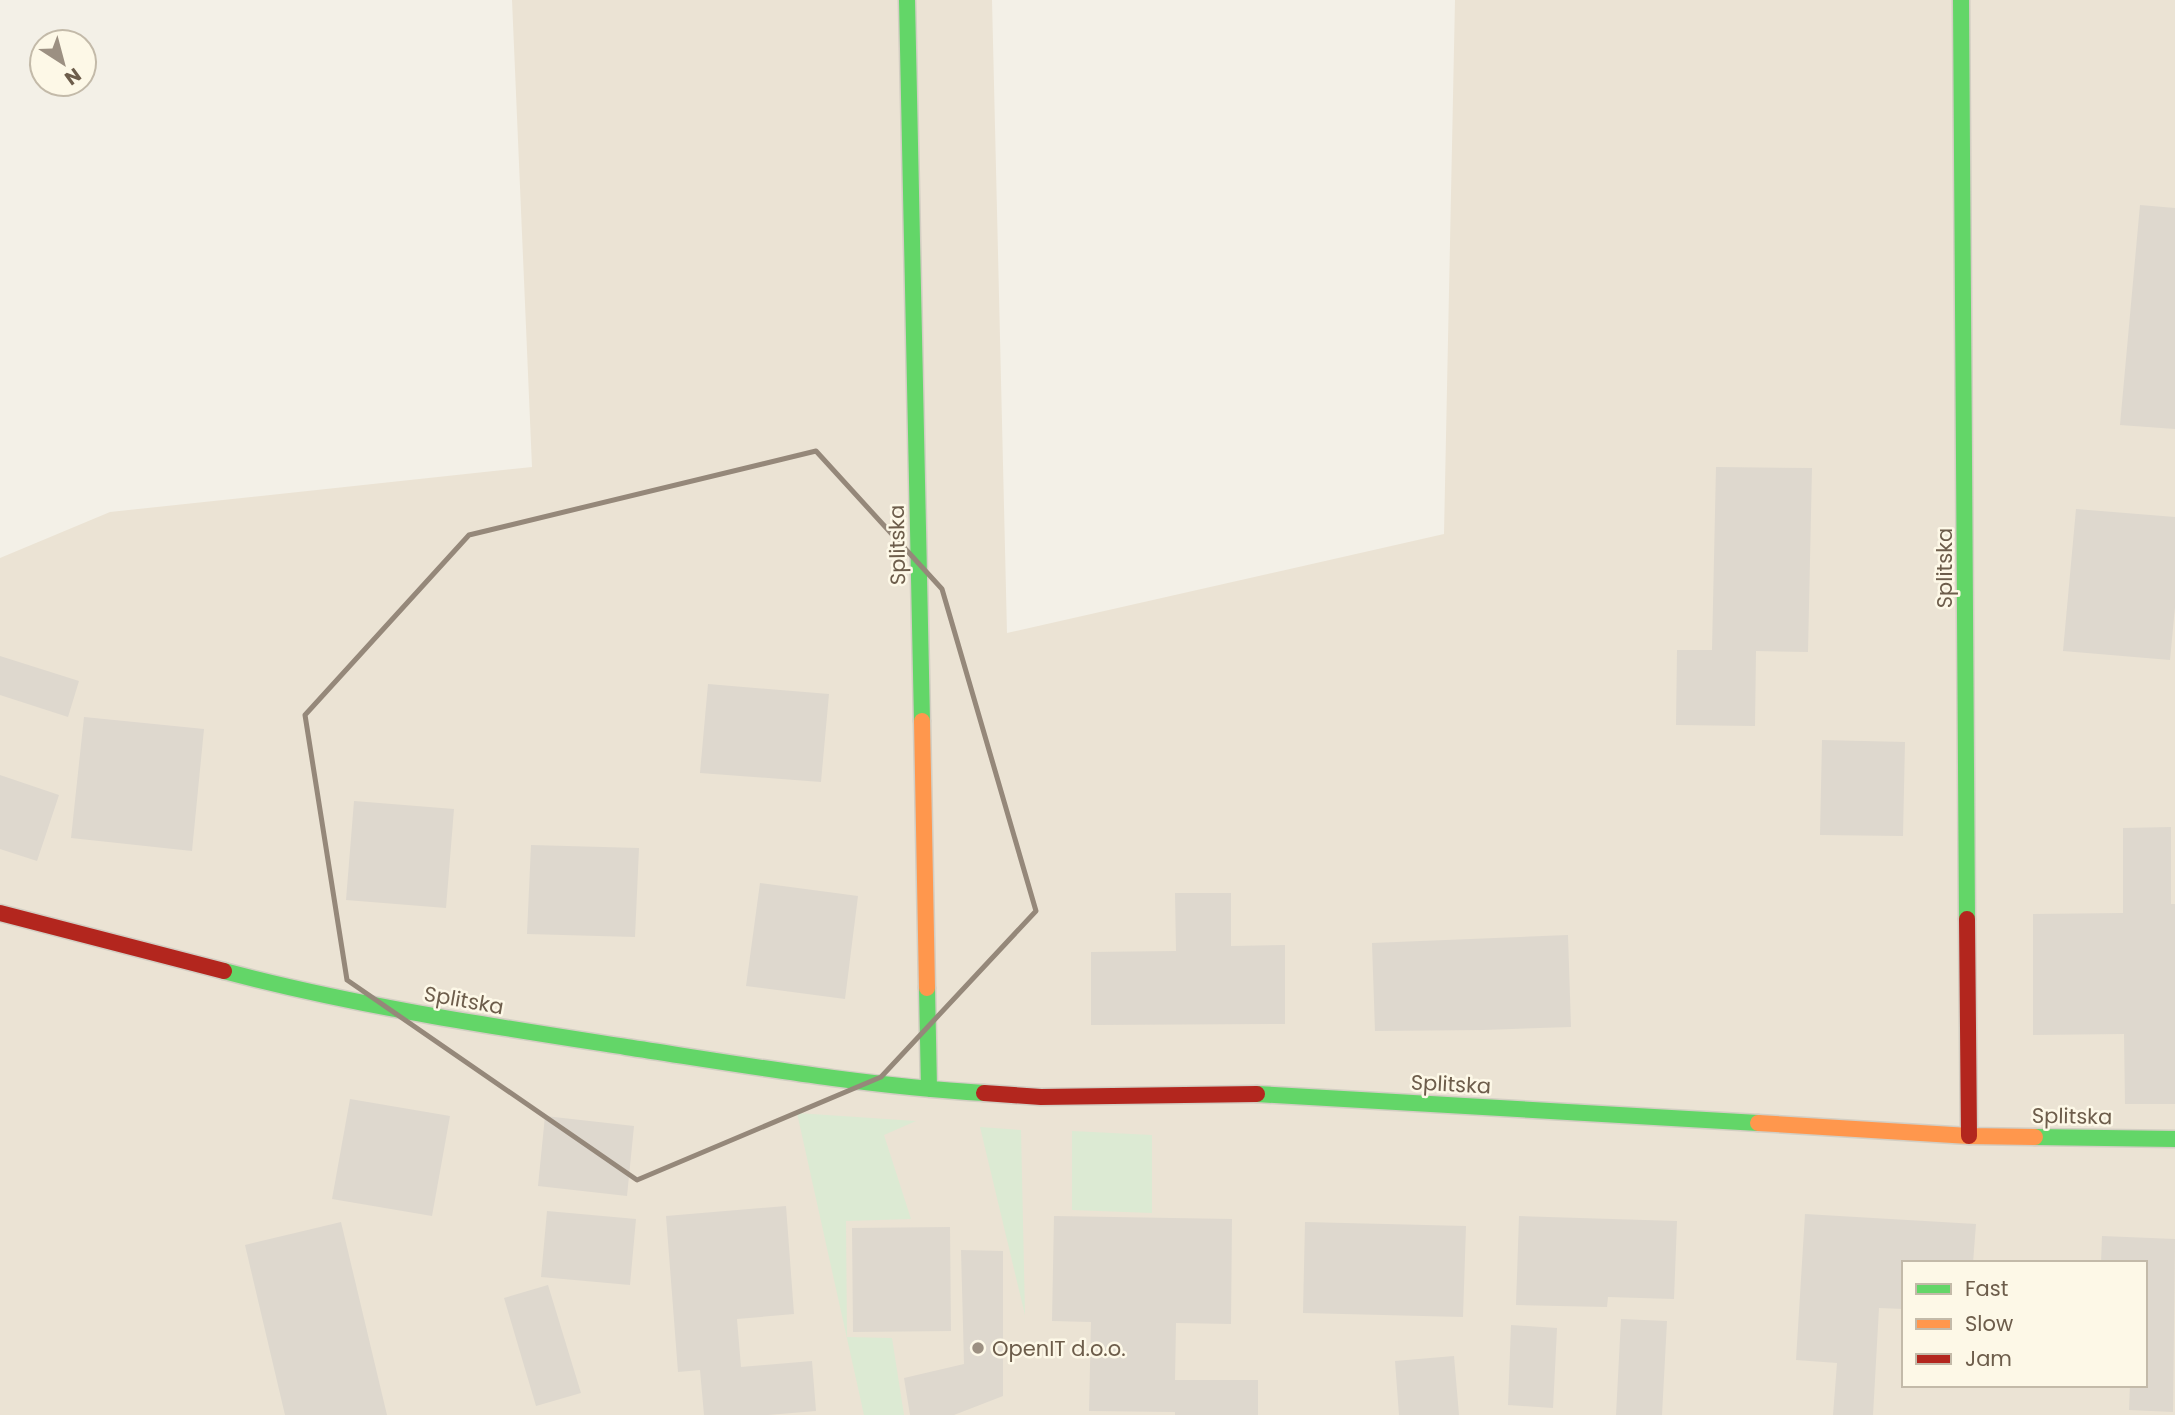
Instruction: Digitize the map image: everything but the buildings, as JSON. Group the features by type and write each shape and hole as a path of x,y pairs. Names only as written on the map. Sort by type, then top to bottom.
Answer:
{"street":[{"name":"Splitska","path":"907,0 929,1089"},
{"name":"Splitska","path":"1961,0 1969,1136"},
{"name":"Splitska","path":"0,913 307,993 525,1032 763,1068 929,1089 1041,1097 1248,1094 1969,1136 2175,1139"}],"highlighted area":[{"path":"816,451 942,589 1036,911 881,1077 637,1180 347,980 305,715 469,535"}],"shaded area":[{"path":"512,0 992,0 1007,633 1444,534 1455,0 2175,0 2175,1415 0,1415 0,558 110,512 532,467"}],"green space":[{"path":"797,1113 916,1121 884,1135 911,1219 846,1221 847,1337 892,1338 904,1415 864,1415"},
{"path":"980,1127 1021,1130 1025,1315"},
{"path":"1072,1131 1152,1135 1152,1213 1072,1210"}],"traffic: fast":[{"path":"907,0 922,721"},
{"path":"1961,0 1967,919"},
{"path":"224,971 374,1005 525,1031 804,1074 984,1093"},
{"path":"927,988 929,1089"},
{"path":"1257,1094 1758,1123"},
{"path":"2035,1137 2175,1139"}],"traffic: slow":[{"path":"922,721 927,988"},
{"path":"1758,1123 1969,1136 2035,1137"}],"traffic: jam":[{"path":"0,913 224,971"},
{"path":"1967,919 1969,1136"},
{"path":"984,1093 1041,1097 1257,1094"}],"place":[{"name":"OpenIT d.o.o.","path":"978,1348"}]}
